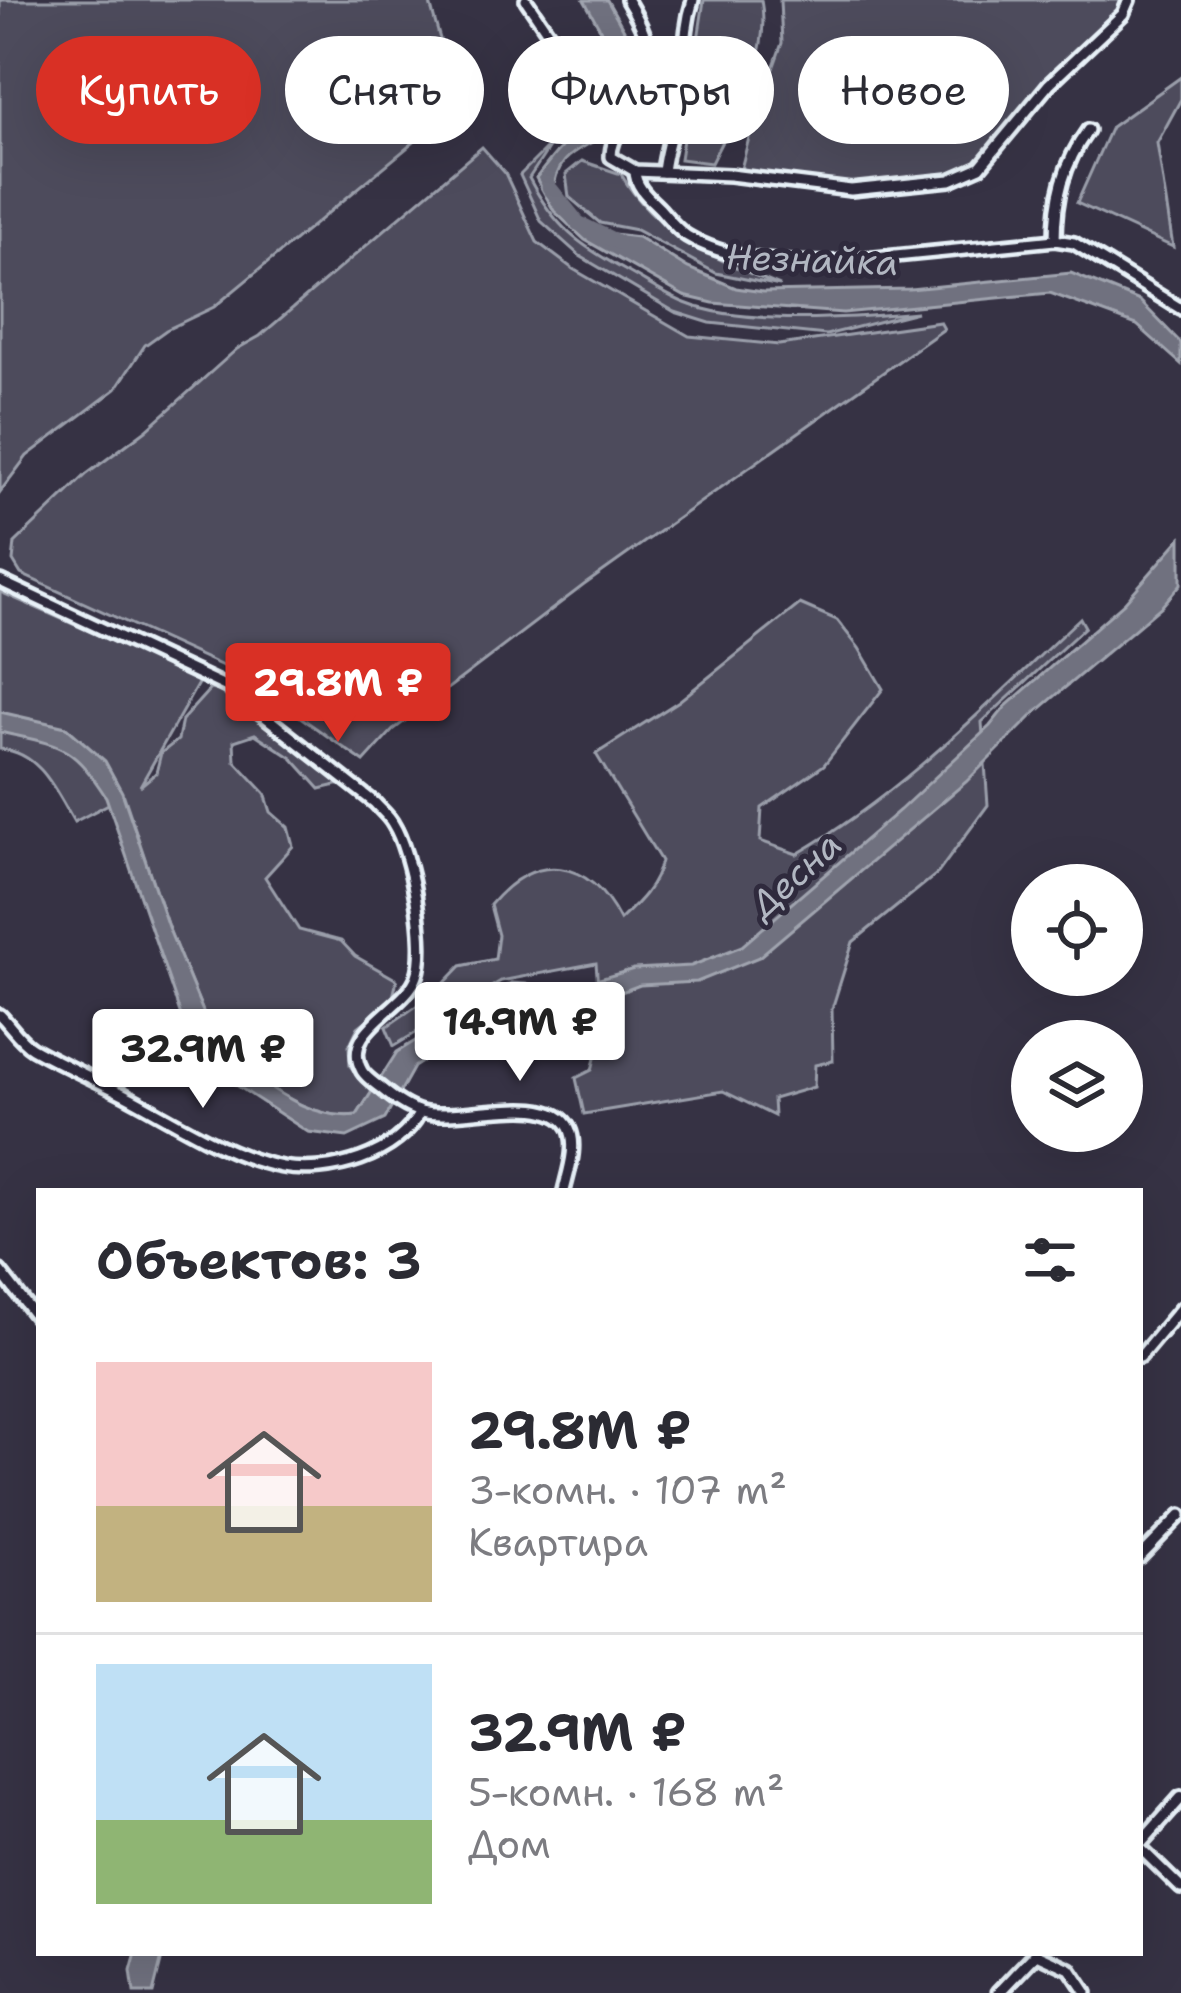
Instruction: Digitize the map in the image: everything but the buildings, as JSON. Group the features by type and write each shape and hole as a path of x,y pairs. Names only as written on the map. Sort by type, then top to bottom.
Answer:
{"street":[{"path":"526,0 550,36"},
{"path":"627,0 645,36"},
{"path":"663,172 666,138 684,81 683,38 693,0"},
{"path":"611,144 611,157 634,171 730,175 851,190 950,180 970,174 1049,84 1123,14 1129,0"},
{"path":"1055,240 1055,209 1064,171 1088,130"},
{"path":"634,171 635,181 686,235 734,254 825,263 1055,240 1074,243 1181,309"},
{"path":"0,581 229,688 375,803 393,823 410,872 421,955 408,994 362,1035 357,1047 362,1072 398,1102 420,1112 460,1115 523,1106 561,1118 571,1131 565,1188"},
{"path":"0,1015 31,1047 216,1143 279,1166 352,1163 392,1142 413,1125 420,1112"},
{"path":"0,1271 36,1317"},
{"path":"1143,1354 1176,1323 1181,1308"},
{"path":"1143,1554 1181,1515"},
{"path":"1143,1842 1181,1798"},
{"path":"1143,1849 1181,1888"},
{"path":"999,1993 1033,1956"},
{"path":"1042,1956 1070,1970 1086,1993"}],"shaded area":[{"path":"0,0 429,0 439,36 285,36 285,144 412,144 214,307 145,345 116,389 27,456 0,492"},
{"path":"704,0 761,0 762,36 699,36"},
{"path":"780,0 1128,0 1124,10 1009,126 1009,36 798,36 798,144 993,144 971,170 886,190 740,173 747,144 774,144 774,66 782,43"},
{"path":"1181,77 1181,99 1157,143 1173,247 1077,203 1111,127"},
{"path":"551,144 529,178 559,223 582,244 678,300 709,310 767,318 917,312 826,335 710,323 675,312 580,256 541,221 520,175"},
{"path":"682,144 720,144 711,163 680,159"},
{"path":"482,147 505,173 537,242 573,269 689,336 779,345 940,322 944,329 584,585 393,730 364,762 238,673 21,574 13,561 15,543 87,474 146,430 237,349 260,336"},
{"path":"582,161 621,174 652,213 691,243 780,286 716,273 636,230 600,223 569,197 566,174"},
{"path":"0,592 200,680 140,786 156,773 161,753 178,740 182,720 210,689 219,691 341,784 320,789 292,758 255,734 234,741 235,761 265,793 271,812 288,827 293,846 265,877 299,930 341,941 355,956 397,980 392,1001 358,1027 349,1046 350,1066 372,1092 357,1115 305,1107 228,1060 218,1048 168,927 124,796 74,822 36,765 0,749"},
{"path":"800,604 837,620 883,689 824,765 762,808 760,841 797,854 909,775 1080,618 1085,627 982,722 988,805 938,873 853,942 832,1009 833,1061 815,1065 814,1087 773,1099 774,1116 723,1091 584,1114 576,1078 592,1070 602,1032 596,963 501,981 394,1046 386,1027 435,993 461,966 495,959 498,935 490,905 525,875 543,869 577,874 593,884 620,920 640,900 661,861 596,754 679,701"}],"water":[{"path":"584,0 607,0 627,36 604,36"},
{"path":"565,144 587,144 561,166 553,195 575,222 597,232 638,237 688,268 736,288 763,292 910,289 1071,273 1140,301 1181,343 1181,364 1137,325 1050,293 843,313 713,303 684,296 585,240 554,211 536,178"},
{"path":"1181,538 1181,584 1162,606 1036,712 966,782 759,957 697,982 640,985 589,1004 515,1003 414,1067 385,1119 347,1137 308,1132 213,1070 189,1039 106,797 73,756 37,740 0,732 0,712 66,727 105,761 122,792 168,927 218,1048 228,1060 305,1107 357,1115 397,1052 511,983 572,987 634,969 691,966 742,946 900,810 1006,706 1124,603"},
{"path":"135,1956 162,1956 153,1993 134,1993 131,1971"}],"waterway":[{"name":"Незнайка","path":"549,187 578,223 617,242"}],"water label":[{"name":"Десна","path":"795,874"}]}
